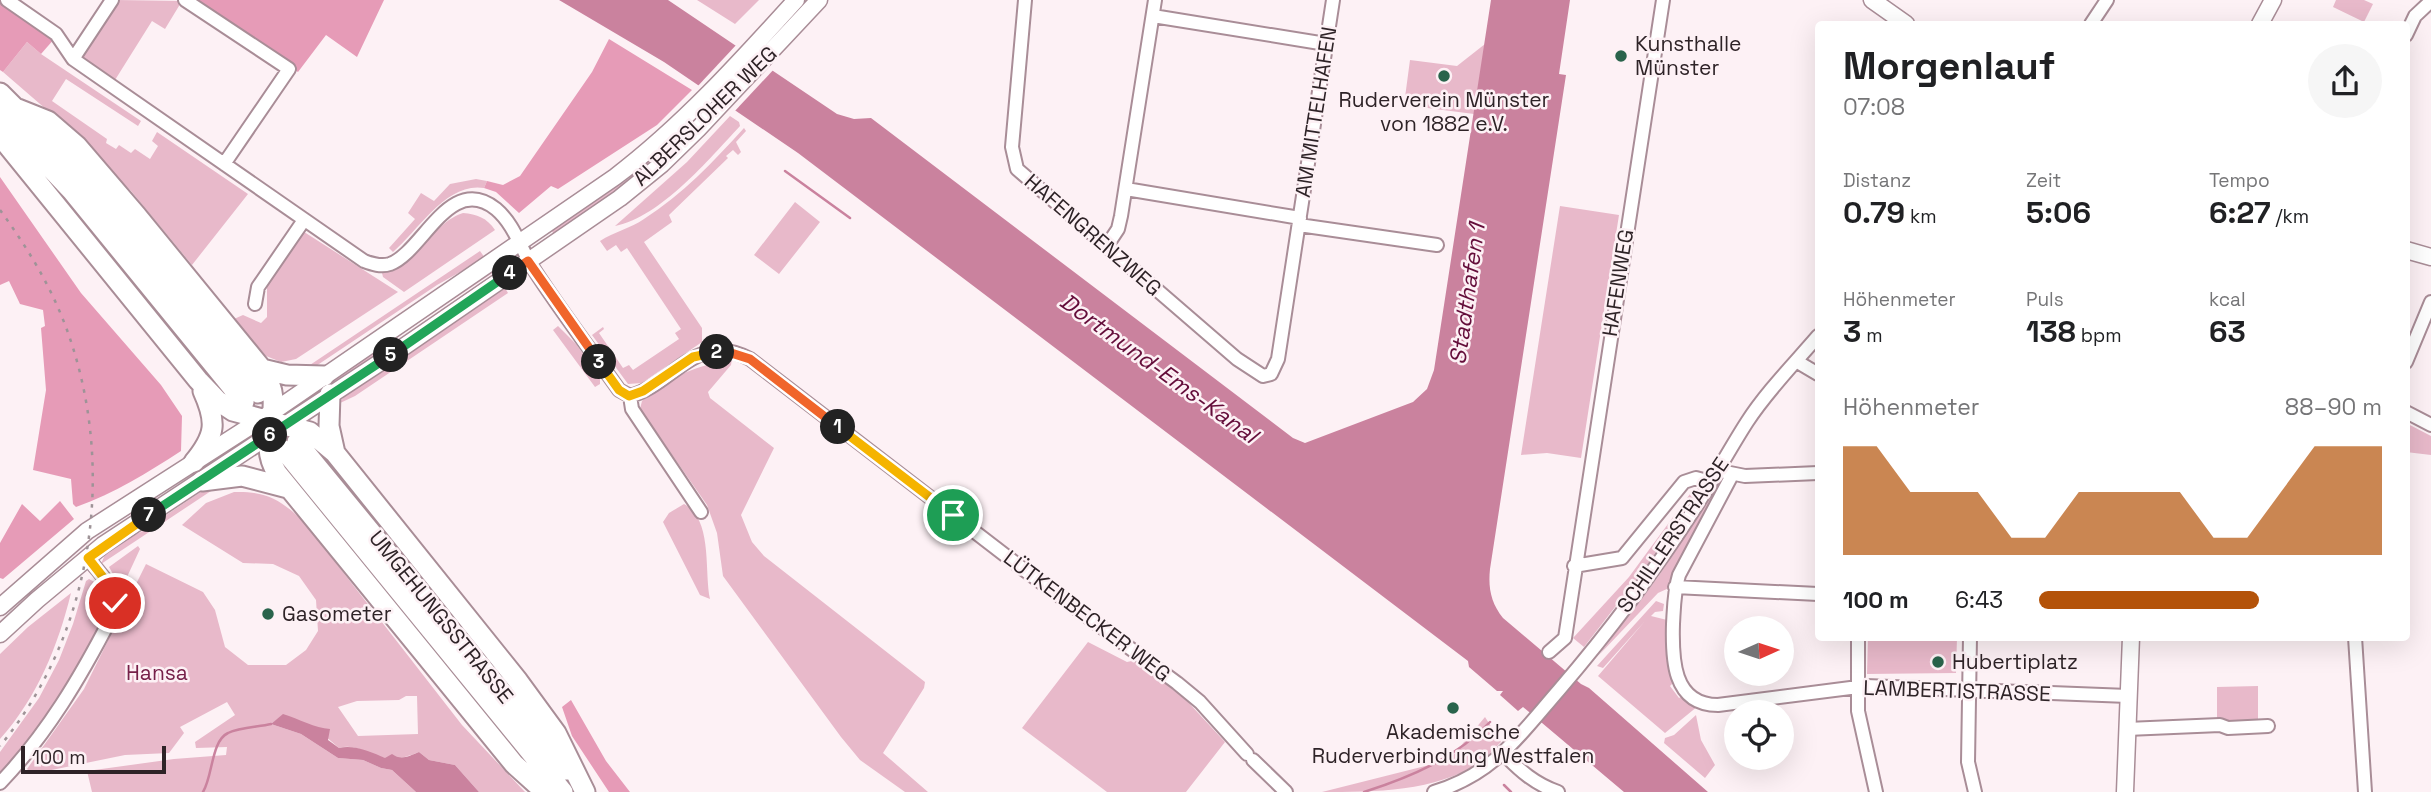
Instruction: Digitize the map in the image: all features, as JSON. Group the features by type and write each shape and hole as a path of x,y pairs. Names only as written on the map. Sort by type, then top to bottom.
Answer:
{"highway":[{"path":"0,93 9,112 95,194 251,397"},
{"path":"9,112 48,121 77,146 262,369 273,389 271,461 288,488 514,764 545,792"},
{"path":"0,136 198,380 228,408 271,423 310,432 335,453 519,681 556,733 585,792"},
{"path":"262,369 327,385 335,453"},
{"path":"194,462 208,443 213,425 211,409 198,380"},
{"name":"UMGEHUNGSSTRASSE","path":"562,792 291,446 585,792"},
{"path":"202,481 242,475 288,488"}],"main road":[{"name":"ALBERSLOHER WEG","path":"0,634 88,558 202,481 271,423 656,146 796,0"},
{"name":"ALBERSLOHER WEG","path":"327,385 402,348 620,198 662,163 710,116 819,0"},
{"path":"1872,0 1902,21"},
{"path":"2262,21 2273,0"},
{"path":"2410,251 2431,257"},
{"name":"ALBERSLOHER WEG","path":"0,607 87,531 194,462 271,423"},
{"path":"2122,791 2132,641"}],"street":[{"path":"7,0 55,34 73,59 364,261 377,265 392,264 461,201 487,203 495,208 519,242 528,261 619,390 629,396 632,409 701,512"},
{"path":"73,59 112,0"},
{"path":"185,0 289,69 224,164"},
{"name":"HAFENGRENZWEG","path":"1025,0 1012,147 1017,169 1237,359 1263,376 1270,374"},
{"path":"1106,247 1118,229 1126,189 1155,0"},
{"name":"AM MITTELHAFEN","path":"1270,374 1278,359 1333,0"},
{"name":"HAFENWEG","path":"1549,652 1564,638 1663,0"},
{"path":"2097,21 2107,0"},
{"path":"2410,27 2415,16 2431,1"},
{"path":"1153,16 1326,44"},
{"path":"1126,189 1300,221"},
{"path":"255,304 258,287 304,220"},
{"name":"AM MITTELHAFEN","path":"1300,221 1437,245"},
{"path":"2410,352 2431,302"},
{"name":"SCHILLERSTRASSE","path":"1503,753 1581,665 1653,572 1747,421 1815,339"},
{"name":"LÜTKENBECKER WEG","path":"629,396 643,391 693,357 728,352 750,359 1027,572 1177,683 1200,702 1286,792"},
{"path":"1796,361 1815,372"},
{"path":"2410,414 2431,425"},
{"path":"1719,468 1732,475 1745,477 1815,474"},
{"name":"SCHILLERSTRASSE","path":"1702,702 1688,691 1674,669 1672,655 1675,587 1732,475"},
{"path":"1574,566 1622,558 1684,482 1696,478 1711,482"},
{"path":"0,783 62,708 111,618 115,603 113,594 88,558"},
{"path":"1675,587 1815,594"},
{"path":"1858,641 1858,712 1876,792"},
{"path":"1970,641 1968,762 1975,792"},
{"path":"2355,641 2365,792"},
{"name":"LAMBERTISTRASSE","path":"1702,702 1718,705 1857,687 2128,696"},
{"path":"2127,729 2269,726"},
{"path":"1434,792 1476,775 1503,753 1528,777 1541,786 1558,792"}],"green space":[{"path":"117,0 182,1 165,29 152,21 115,80 80,57"},
{"path":"697,0 759,0 735,24"},
{"path":"2336,0 2364,0 2373,4 2364,21 2333,7"},
{"path":"27,42 141,121 138,126 66,79 52,101 107,139 106,143 116,149 119,145 131,153 135,149 150,159 158,146 152,141 157,132 248,194 192,265 131,191 62,123 3,72"},
{"name":"Ruderverein Münster von 1882 e.V.","path":"1485,44 1474,114 1404,105 1410,60 1457,66"},
{"path":"699,111 704,115 661,158 555,237 552,231 628,179"},
{"path":"730,116 739,122 740,126 699,170 650,211 615,226 687,162"},
{"path":"744,128 746,131 736,142 741,152 738,155 733,150 726,156 728,158 669,215 672,222 644,242 702,328 702,342 642,383 628,384 592,335 603,327 599,333 623,368 629,365 633,370 679,339 675,333 681,329 627,248 621,252 616,245 607,251 600,241 639,222 672,199"},
{"path":"476,179 487,181 484,188 457,192 434,210 393,252 389,248 415,219 408,213 421,193 434,201 450,184"},
{"path":"795,202 820,222 779,274 754,255"},
{"path":"1560,206 1619,215 1581,458 1547,453 1521,455"},
{"path":"463,213 481,217 495,230 404,292 383,277 382,273 401,265 441,226"},
{"path":"301,230 398,292 296,359 281,362 266,356 234,319 243,315 261,323 267,317 267,283"},
{"path":"480,251 485,258 437,285 316,366 301,371"},
{"path":"490,266 494,272 393,340 370,361 325,391 296,405"},
{"path":"505,288 508,293 355,396 338,404 345,396"},
{"path":"558,326 576,344 600,378 600,384 595,387 553,330"},
{"path":"732,359 731,365 708,392 710,398 774,448 741,515 752,542 764,556 925,682 924,688 883,753 928,792 905,792 860,760 841,737 723,576 717,533 707,505 640,409 642,401 672,379 707,365"},
{"path":"2410,425 2431,436 2431,455 2410,452"},
{"path":"208,487 217,487 101,564 106,552 121,541 141,532"},
{"path":"1716,490 1677,564 1669,588 1658,593 1599,655 1658,577"},
{"name":"Hansa","path":"234,492 256,493 273,498 296,514 462,725 525,792 479,792 455,765 429,760 419,752 402,758 388,759 357,748 339,748 317,729 283,715 271,724 301,734 338,758 363,760 392,770 416,792 92,792 87,771 226,755 227,747 196,748 195,742 235,715 227,702 180,727 184,733 169,753 125,755 32,774 27,769 84,689 146,564 203,592 215,610 225,647 248,665 286,665 306,650 318,631 316,600 299,576 273,564 243,563 182,525 206,503","holes":["406,696 417,696 418,734 358,736 338,707 357,701 399,700"]},
{"path":"1690,494 1693,497 1643,571 1584,647 1573,638 1629,577"},
{"path":"684,504 693,511 703,533 710,599 700,595 663,522 669,513"},
{"path":"138,546 140,549 125,581 118,583 109,567"},
{"path":"89,579 98,584 104,594 106,608 87,651 36,733 0,773 0,752 39,698 59,660 86,581"},
{"path":"71,593 53,652 25,706 0,739 0,654 28,627"},
{"path":"1656,601 1664,604 1663,611 1655,612 1651,616 1667,620 1666,658 1674,682 1670,686 1679,698 1684,695 1698,706 1665,733 1598,676 1645,621 1603,668 1597,666"},
{"path":"1868,641 1957,641 1956,673 1867,674"},
{"path":"1088,642 1127,662 1136,660 1188,702 1225,742 1186,792 1107,792 1022,728"},
{"path":"2258,686 2258,723 2238,724 2217,719 2217,687"},
{"path":"1696,715 1701,740 1715,765 1705,778 1664,743 1665,738 1674,735"},
{"path":"1485,717 1501,742 1484,759 1464,771 1445,779 1405,788 1322,792 1449,760"}],"shaded area":[{"path":"190,0 384,0 357,57 326,35 298,72"},
{"path":"0,2 55,38 41,54 27,42 3,72 0,70"},
{"path":"609,39 692,90 657,125 558,189 551,186 519,213 496,192 484,188 487,181 503,185 520,176 592,72"},
{"path":"0,177 81,293 161,385 182,416 181,451 117,489 76,507 73,504 71,479 33,470 46,390 41,328 45,326 43,310 20,304 9,281 0,285"},
{"path":"60,501 74,519 3,579 0,578 0,543 22,504 40,521"},
{"path":"571,700 606,761 630,792 609,792 572,736 562,707"}],"water":[{"path":"559,0 668,0 837,114 854,119 871,118 1293,438 1305,443 1413,402 1427,389 1434,370 1491,0 1570,0 1559,74 1566,75 1490,569 1490,589 1493,601 1503,618 1589,688 1708,792 1624,792 1523,707 1518,711 1500,695 1503,691 1497,691 1469,667 1468,661 798,153 664,62"},
{"path":"283,714 330,729 328,740 339,748 356,748 385,758 392,754 402,757 419,752 429,760 455,765 479,792 416,792 392,770 363,760 338,758 301,734 271,724"}],"pier":[{"path":"738,43 776,67 733,113 696,88"}],"waterway":[{"path":"785,171 850,218"},
{"path":"1364,792 1432,765 1463,746 1490,722"},
{"path":"203,792 222,737 238,729 271,724"},
{"path":"1504,785 1511,792"}],"railway":[{"path":"0,210 38,267 67,330 82,383 91,437 93,492 88,547 76,601 57,652 32,701 0,746"}],"place":[{"name":"Kunsthalle Münster","path":"1621,56"},
{"name":"Ruderverein Münster von 1882 e.V.","path":"1444,76"},
{"name":"Gasometer","path":"268,614"},
{"name":"Hubertiplatz","path":"1938,662"},
{"name":"Akademische Ruderverbindung Westfalen","path":"1453,708"}],"route":[{"path":"115,603 110,586 88,558 103,545 402,348 528,261 624,394 629,396 643,391 693,357 718,352 743,355 953,515"}],"water label":[{"name":"Stadthafen 1","path":"1467,294"},
{"name":"Dortmund-Ems-Kanal","path":"1159,368"}]}
